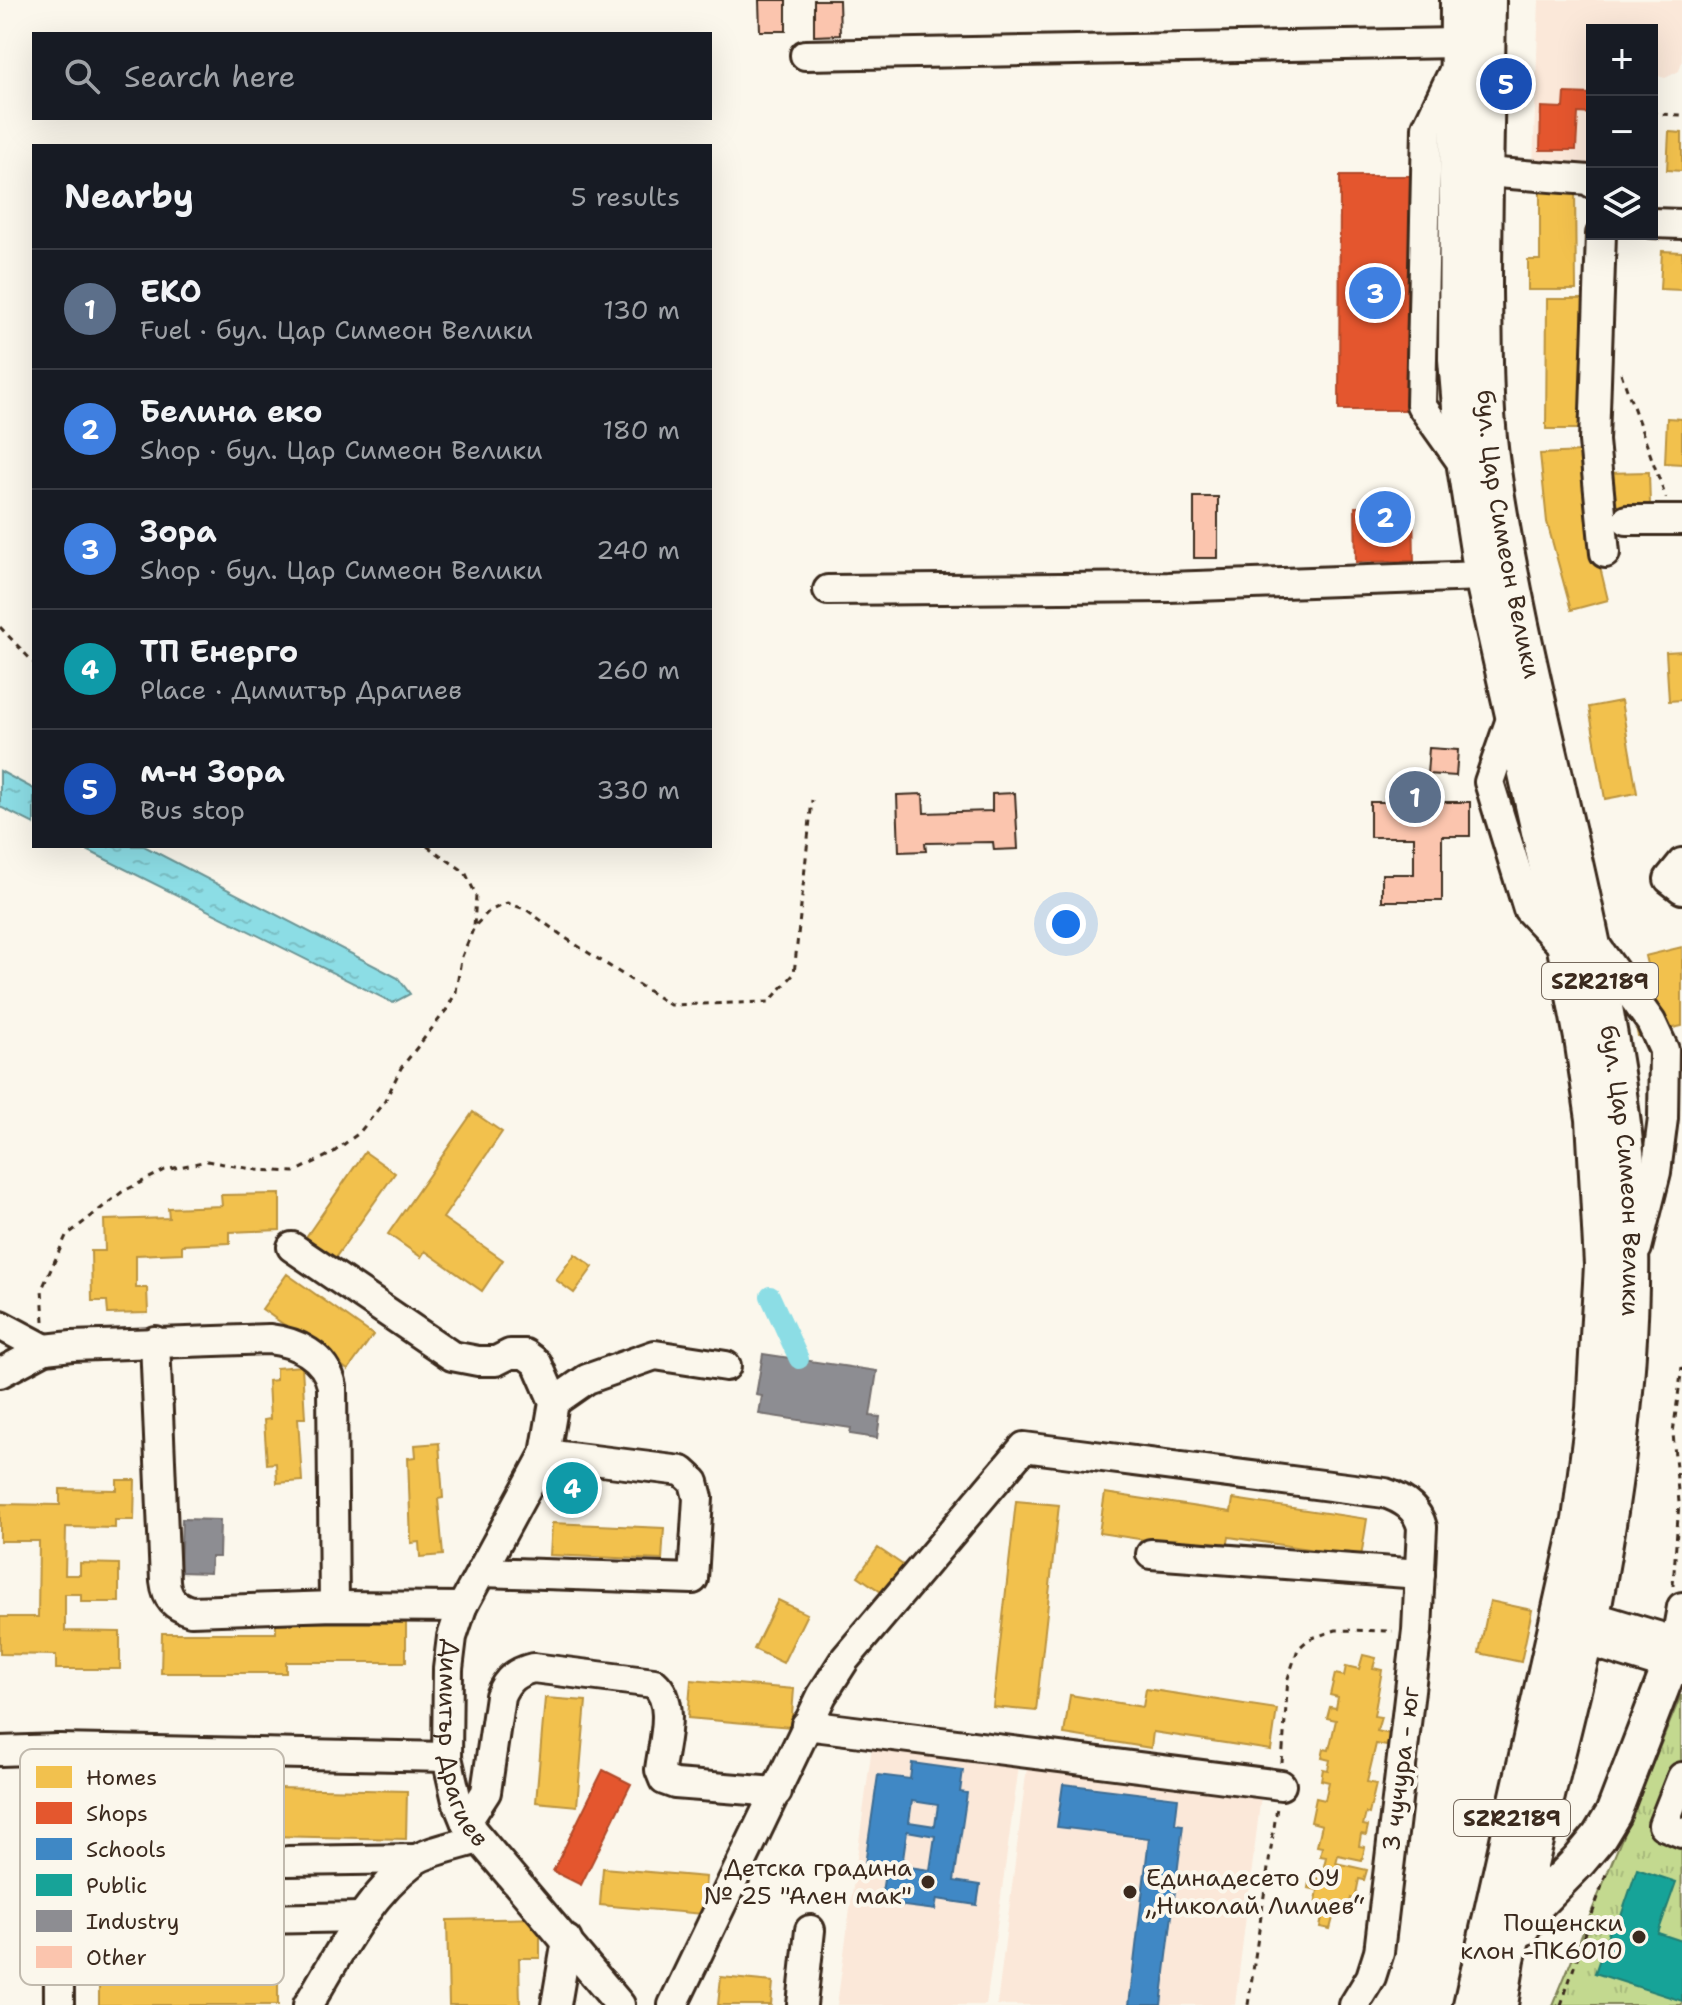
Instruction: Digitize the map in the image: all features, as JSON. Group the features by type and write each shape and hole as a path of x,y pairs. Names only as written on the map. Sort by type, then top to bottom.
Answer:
{"main road":[{"name":"бул. Цар Симеон Велики","path":"1458,0 1456,359 1465,467 1482,576 1512,716 1579,944 1610,1033 1624,1128 1631,1268 1628,1365 1614,1494 1573,1624 1480,1958 1471,2005"},
{"name":"бул. Цар Симеон Велики","path":"1488,0 1485,362 1492,465 1579,944 1582,1038 1594,1119 1602,1265 1594,1409 1580,1520 1573,1624 1500,2005"},
{"path":"1507,1959 1530,1913 1579,1861 1613,1814 1678,1658"}],"street":[{"path":"805,55 1457,53"},
{"path":"1485,172 1586,180"},
{"path":"1658,223 1682,224"},
{"path":"1601,240 1594,441 1605,553"},
{"path":"1627,520 1677,520"},
{"path":"828,590 1168,587 1482,576"},
{"path":"1682,863 1669,879 1682,889"},
{"path":"1579,944 1651,1022 1664,1050 1663,1118 1656,1172 1631,1268"},
{"path":"292,1247 452,1356 496,1361 510,1354 525,1354 537,1363 554,1402 587,1379 655,1355 726,1366"},
{"path":"0,1325 45,1349"},
{"path":"0,1373 45,1349 155,1341 269,1339 288,1341 302,1348 324,1366 332,1386 334,1606"},
{"path":"155,1341 166,1592 171,1601 191,1611 334,1606 462,1607"},
{"name":"Димитър Драгиев","path":"554,1402 545,1454 462,1607 452,1637 448,1669 447,1757 457,1801 472,1831 620,2005"},
{"name":"3 чучура - юг","path":"806,1725 845,1659 1024,1447 1399,1497 1419,1515 1422,1527 1417,1631 1379,1952 1371,1977 1354,2005"},
{"path":"482,1572 693,1579 698,1498 694,1482 682,1471 545,1454"},
{"path":"1151,1554 1420,1574"},
{"path":"1573,1624 1678,1658 1682,1607"},
{"path":"308,2005 377,1897 416,1859 472,1831 486,1792 500,1696 511,1677 520,1671 533,1668 654,1683 664,1691 668,1704 660,1770 664,1780 675,1784 777,1792"},
{"path":"673,2005 777,1792 806,1725 1281,1785"},
{"path":"0,1751 20,1750"},
{"path":"284,1754 447,1757"},
{"path":"1682,1777 1663,1825 1682,1833"},
{"path":"288,1861 416,1859"},
{"path":"284,1919 362,1917"},
{"path":"802,2005 810,1930"},
{"path":"556,2005 567,1940"},
{"path":"59,1985 59,2005"}],"path":[{"path":"1658,114 1682,115"},
{"path":"1621,374 1677,520"},
{"path":"0,627 32,661"},
{"path":"474,927 489,911 507,903 527,910 670,1005 769,1002 794,974 812,800"},
{"path":"45,1349 42,1289 66,1236 122,1192 165,1170 207,1161 257,1170 295,1172 331,1154 359,1133 385,1101 408,1058 447,1009 456,992 461,959 474,927 476,895 465,872 430,848"},
{"path":"1248,2005 1281,1785 1288,1678 1298,1649 1309,1639 1336,1630 1417,1631"}],"shaded area":[{"path":"1539,0 1682,0 1682,61 1679,71 1665,78 1658,76 1658,24 1586,24 1586,166 1533,167"},
{"name":"Детска градина № 25 \"Ален мак\"","path":"873,1739 1020,1759 986,2005 837,2005"},
{"name":"Единадесето ОУ „Николай Лилиев“","path":"1029,1751 1263,1780 1235,2005 997,2005"}],"green space":[{"path":"1681,1695 1682,2005 1553,2005"}],"water":[{"path":"0,771 32,788 32,823 0,807"},
{"path":"83,848 148,848 398,978 410,994 393,1003"}],"building: Homes":[{"path":"1669,132 1682,133 1682,171 1667,170"},
{"path":"1575,187 1576,290 1528,290 1528,260 1540,260 1540,188"},
{"path":"1662,251 1682,252 1682,290 1660,289"},
{"path":"1547,299 1590,299 1588,429 1546,429"},
{"path":"1667,418 1682,419 1682,464 1665,463"},
{"path":"1581,452 1586,509 1608,600 1571,610 1547,522 1540,454"},
{"path":"1649,472 1650,505 1606,506 1605,473"},
{"path":"1682,651 1682,700 1669,701 1666,652"},
{"path":"1621,701 1637,793 1605,799 1589,707"},
{"path":"1682,947 1682,1026 1638,1036 1633,1013 1657,1007 1645,956"},
{"path":"473,1112 502,1132 443,1218 503,1260 482,1291 425,1251 421,1257 388,1234"},
{"path":"365,1152 395,1173 335,1258 306,1237"},
{"path":"280,1194 280,1230 230,1232 230,1243 182,1245 182,1253 136,1255 136,1288 147,1288 148,1313 108,1314 107,1301 92,1301 91,1251 105,1251 104,1220 169,1218 168,1208 222,1206 221,1195"},
{"path":"575,1254 593,1267 574,1293 556,1280"},
{"path":"287,1274 373,1335 348,1370 262,1309"},
{"path":"302,1366 305,1418 298,1418 302,1481 277,1483 276,1463 267,1464 264,1420 270,1419 268,1381 276,1380 276,1368"},
{"path":"439,1443 443,1498 438,1499 443,1555 420,1557 419,1542 411,1543 408,1458 416,1457 415,1445"},
{"path":"562,1475 584,1478 581,1500 559,1498"},
{"path":"117,1480 135,1480 134,1520 115,1520 115,1528 66,1527 65,1575 80,1575 80,1563 119,1564 119,1602 81,1602 81,1594 65,1594 65,1631 120,1632 120,1669 56,1669 56,1655 0,1654 0,1617 38,1617 39,1541 0,1541 0,1504 60,1505 60,1489 117,1490"},
{"path":"1105,1493 1231,1512 1233,1499 1367,1519 1361,1557 1229,1537 1226,1552 1099,1533"},
{"path":"1016,1501 1059,1505 1036,1711 993,1707"},
{"path":"552,1523 664,1528 662,1560 550,1555"},
{"path":"878,1548 906,1567 887,1596 858,1576"},
{"path":"778,1600 807,1614 783,1663 754,1649"},
{"path":"1490,1601 1532,1610 1521,1662 1479,1653"},
{"path":"276,1623 406,1623 406,1662 286,1662 286,1673 161,1673 162,1633 276,1633"},
{"path":"1363,1655 1376,1658 1373,1668 1382,1670 1374,1716 1381,1717 1377,1731 1390,1734 1387,1746 1376,1744 1367,1782 1376,1784 1363,1825 1368,1826 1366,1835 1361,1834 1359,1846 1365,1847 1362,1860 1338,1855 1336,1863 1367,1870 1364,1880 1359,1879 1355,1899 1351,1898 1346,1917 1334,1914 1330,1929 1320,1927 1323,1913 1314,1911 1318,1890 1308,1888 1310,1877 1321,1879 1326,1857 1320,1856 1322,1847 1317,1846 1322,1825 1311,1822 1316,1798 1325,1800 1329,1782 1321,1780 1323,1769 1328,1770 1330,1760 1322,1758 1324,1749 1329,1750 1336,1720 1327,1718 1330,1707 1336,1708 1338,1697 1330,1695 1335,1674 1344,1676 1346,1666 1359,1669"},
{"path":"691,1680 794,1689 791,1727 688,1718"},
{"path":"1146,1689 1277,1709 1271,1750 1153,1732 1151,1748 1064,1734 1070,1695 1143,1707"},
{"path":"545,1698 586,1701 577,1806 536,1802"},
{"path":"284,1788 407,1791 406,1839 284,1836"},
{"path":"603,1868 706,1877 703,1914 600,1905"},
{"path":"540,1918 540,1958 519,1958 520,2005 449,2005 447,1920"},
{"path":"721,1977 773,1982 771,2005 718,2005"},
{"path":"99,1985 278,1985 278,2005 99,2005"}],"building: Shops":[{"path":"1565,93 1586,94 1586,114 1578,113 1576,150 1540,150 1541,107 1564,108"},
{"path":"1340,176 1411,176 1410,410 1339,410"},
{"path":"1413,506 1414,561 1356,562 1355,507"},
{"path":"603,1770 631,1784 581,1885 553,1871"}],"building: Schools":[{"path":"912,1763 963,1770 960,1792 967,1793 954,1881 980,1885 977,1905 937,1899 935,1910 880,1903 885,1874 864,1871 878,1775 910,1779","holes":["912,1801 938,1805 935,1826 909,1822","907,1831 935,1836 930,1870 902,1866"]},
{"path":"1063,1784 1178,1798 1175,1824 1183,1825 1161,2005 1129,2005 1149,1838 1057,1827"}],"building: Public":[{"name":"Пощенски клон -ПК6010","path":"1637,1869 1676,1882 1658,1933 1682,1941 1682,2001 1595,1973 1613,1920 1619,1922"}],"building: Industry":[{"path":"763,1354 877,1371 870,1416 880,1417 877,1438 850,1434 851,1428 759,1414 762,1396 756,1395"},
{"path":"182,1519 220,1520 219,1557 211,1557 210,1573 180,1572"}],"building: Other":[{"path":"759,0 786,0 786,31 760,31"},
{"path":"814,0 839,0 840,35 814,36"},
{"path":"1194,497 1218,497 1218,558 1194,558"},
{"path":"1429,748 1458,750 1456,776 1427,774"},
{"path":"1015,793 1018,849 994,850 993,842 925,843 926,851 899,852 897,795 923,794 924,813 992,811 992,794"},
{"path":"1370,802 1470,802 1470,836 1442,836 1442,901 1382,901 1382,874 1414,874 1414,837 1370,837"}],"waterway":[{"path":"770,1296 799,1359"}],"place":[{"name":"м-н Зора","path":"1506,84"},
{"name":"Зора","path":"1375,293"},
{"name":"Белина еко","path":"1385,517"},
{"name":"EKO","path":"1415,797"},
{"name":"ТП Енерго","path":"572,1488"},
{"name":"Детска градина № 25 \"Ален мак\"","path":"928,1882"},
{"name":"Единадесето ОУ „Николай Лилиев“","path":"1130,1892"},
{"name":"Пощенски клон -ПК6010","path":"1639,1937"}]}
